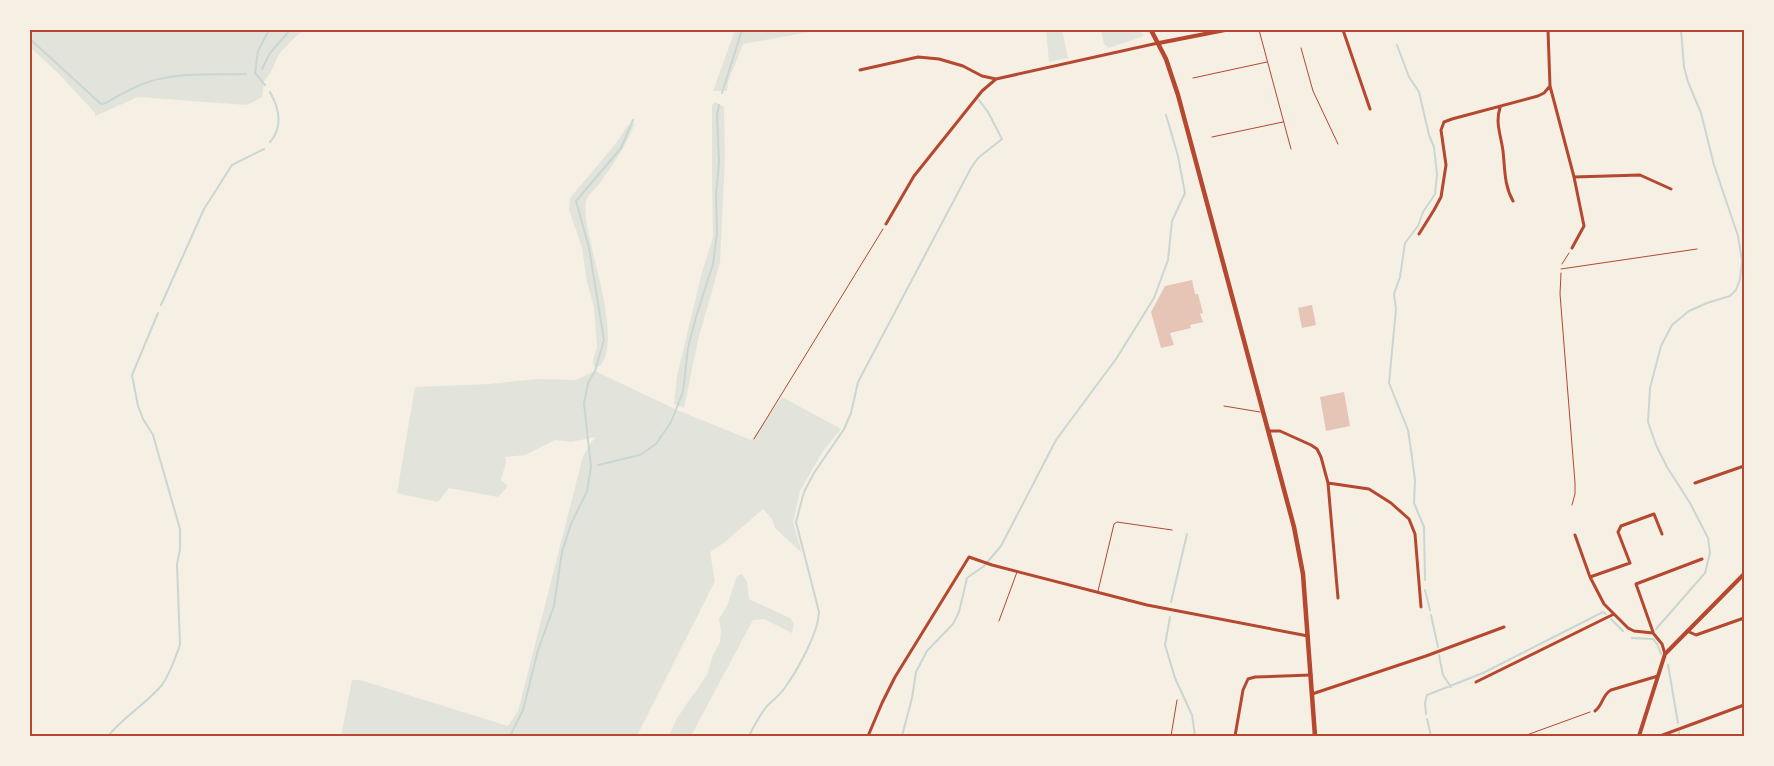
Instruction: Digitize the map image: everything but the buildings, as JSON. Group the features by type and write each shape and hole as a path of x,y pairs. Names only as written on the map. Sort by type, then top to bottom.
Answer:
{"main road":[{"path":"1151,30 1166,59 1178,95 1264,412 1300,554 1315,736"}],"street":[{"path":"860,70 918,57 939,58 963,66 982,76 996,79 1225,30"},
{"path":"1343,30 1370,109"},
{"path":"1548,30 1550,86 1574,177 1584,226 1572,248"},
{"path":"886,224 914,176 982,91 996,79"},
{"path":"1418,234 1441,197 1446,165 1441,138 1441,126 1444,122 1544,93 1550,86"},
{"path":"1501,107 1498,123 1505,180 1507,190 1513,201"},
{"path":"1574,177 1640,175 1670,189"},
{"path":"1269,431 1280,430 1317,449 1321,457 1328,483 1338,598"},
{"path":"1695,483 1744,466"},
{"path":"1328,483 1369,489 1391,503 1409,519 1414,534 1421,607"},
{"path":"1590,577 1630,563 1618,532 1621,526 1654,514 1662,534"},
{"path":"1576,535 1596,592 1604,604 1634,631 1653,633"},
{"path":"868,736 895,677 969,557 1017,572 1147,605 1308,636"},
{"path":"1666,654 1662,644 1653,633 1636,584 1702,559"},
{"path":"1638,736 1666,654 1744,574"},
{"path":"1476,682 1614,614"},
{"path":"1687,631 1696,635 1744,618"},
{"path":"1312,694 1504,627"},
{"path":"1235,736 1243,690 1248,679 1255,677 1311,675"},
{"path":"1596,711 1600,707 1605,695 1611,690 1658,676"},
{"path":"1660,736 1742,706"}],"lane":[{"path":"1259,30 1291,149"},
{"path":"1192,78 1267,62"},
{"path":"1212,137 1284,122"},
{"path":"1561,269 1697,249"},
{"path":"1224,406 1257,413 1264,412"},
{"path":"1098,592 1114,524 1117,522 1172,530"},
{"path":"998,621 1017,572"},
{"path":"1171,736 1177,700"}],"path":[{"path":"1302,48 1313,91 1338,144"},
{"path":"754,439 886,224"},
{"path":"1572,248 1561,265 1560,294 1575,483 1572,505"},
{"path":"1524,736 1574,717 1596,711"}],"shaded area":[{"path":"30,30 305,30 295,37 279,54 271,72 264,81 262,97 247,105 138,97 95,116 95,113 59,74 30,47"},
{"path":"735,30 821,30 743,44 728,82 727,91 713,91"},
{"path":"1046,30 1062,30 1068,58 1049,62"},
{"path":"1101,30 1140,30 1144,36 1109,48 1104,44"},
{"path":"715,102 724,107 725,158 720,263 698,340 684,408 674,404 677,376 702,272 713,237 712,105"},
{"path":"635,123 619,154 586,201 588,232 603,294 608,337 606,354 600,366 594,367 593,361 597,347 594,308 587,282 582,248 569,210 570,198 617,142 627,126"},
{"path":"595,371 677,410 751,440 782,397 841,429 823,451 800,491 793,522 802,553 775,528 772,519 763,509 725,542 710,552 715,581 637,736 341,736 352,680 360,680 508,726 518,711 583,456 595,437 571,442 555,440 525,455 505,457 506,462 501,480 508,486 498,497 449,488 438,502 397,493 415,387 489,384 537,379 576,380"},
{"path":"742,574 747,582 749,599 790,618 794,624 792,633 764,619 753,620 691,736 669,736 677,718 707,675 713,655 720,642 719,619 727,606 737,576"}],"waterway":[{"path":"265,85 255,73 258,51 269,30"},
{"path":"262,69 270,53 290,30"},
{"path":"722,93 742,30"},
{"path":"1656,629 1705,573 1710,553 1708,538 1656,445 1648,422 1650,388 1661,346 1672,325 1689,311 1730,296 1736,290 1740,279 1742,261 1738,236 1714,165 1701,113 1684,67 1681,30"},
{"path":"30,39 101,104 137,86 160,79 197,75 246,74"},
{"path":"1397,45 1409,77 1419,92 1429,135 1434,147 1437,174 1435,194 1423,212 1418,226 1405,243 1400,277 1394,294 1396,309 1389,383 1408,430 1415,480 1414,503 1424,527 1425,580"},
{"path":"270,92 276,104 278,117 277,130 270,142"},
{"path":"749,736 764,709 782,691 795,672 811,641 818,621 819,612 796,522 804,492 814,473 844,429 851,413 858,382 971,168 978,158 1002,139 988,112 979,100"},
{"path":"598,465 640,455 656,444 671,422 683,392 688,348 713,264 717,233 716,196 719,162 717,115 719,105"},
{"path":"902,736 912,698 916,672 927,651 953,624 959,612 967,578 984,566 1001,546 1056,440 1116,359 1154,298 1168,260 1172,221 1185,193 1178,156 1166,115"},
{"path":"510,736 523,710 538,650 554,606 562,552 571,524 587,491 591,467 584,403 588,383 595,371 604,340 589,248 576,201 621,148 633,120"},
{"path":"161,305 204,209 232,165 264,149"},
{"path":"108,736 162,685 170,671 180,645 177,564 180,550 180,529 153,435 143,419 138,406 132,375 158,313"},
{"path":"1171,602 1187,534"},
{"path":"1425,590 1430,610"},
{"path":"1426,714 1425,703 1427,695 1483,673 1603,612 1606,614"},
{"path":"1431,615 1438,647"},
{"path":"1170,617 1165,645 1175,678 1192,715 1195,736"},
{"path":"1611,619 1623,631"},
{"path":"1632,638 1653,639 1661,654"},
{"path":"1439,655 1443,675 1451,687"},
{"path":"1668,665 1678,723"},
{"path":"1427,719 1431,736"}]}
